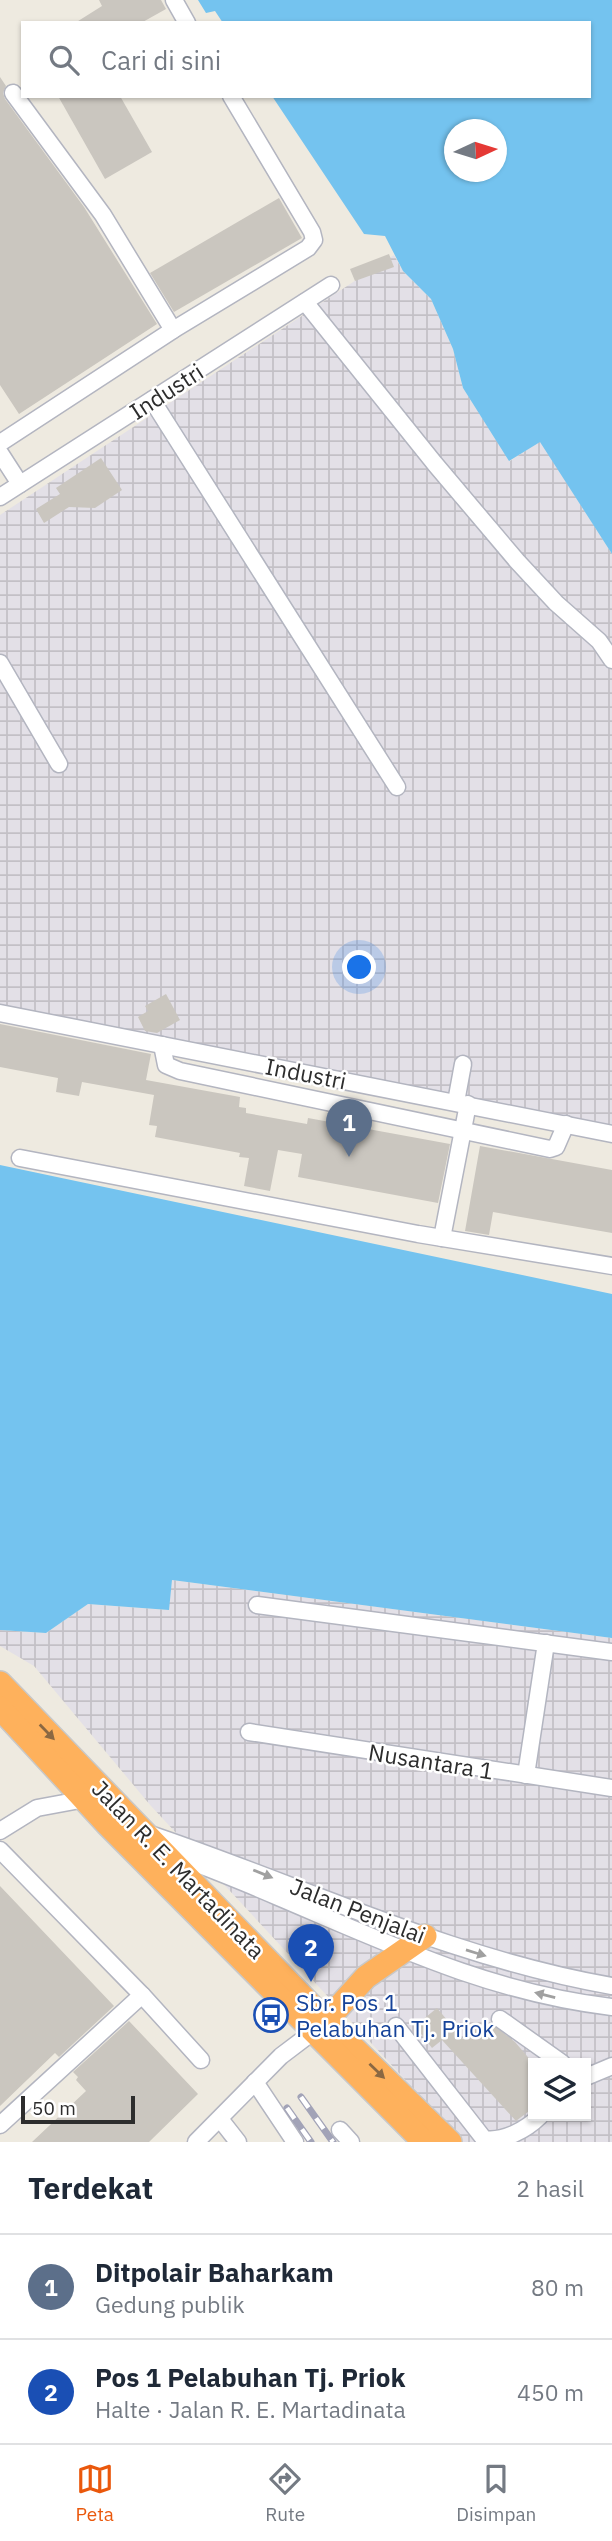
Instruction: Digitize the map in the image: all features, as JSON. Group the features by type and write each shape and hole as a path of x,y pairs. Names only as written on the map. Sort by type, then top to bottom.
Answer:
{"highway":[{"name":"Jalan R. E. Martadinata","path":"0,1683 107,1795 124,1832 158,1849 425,2142"},
{"name":"Jalan R. E. Martadinata","path":"0,1708 84,1799 124,1832 205,1920 450,2142"},
{"path":"320,2027 366,1977 425,1936"}],"street":[{"path":"174,0 186,21"},
{"path":"13,93 103,215 173,330"},
{"path":"0,443 173,330 308,247 314,240 312,232 232,98"},
{"name":"Industri","path":"0,497 331,285"},
{"path":"305,302 517,561 556,604 599,641 612,660"},
{"path":"152,400 397,787"},
{"path":"0,453 20,484"},
{"path":"0,663 59,764"},
{"name":"Industri","path":"0,1013 612,1133"},
{"path":"162,1045 166,1065 180,1071 463,1129 550,1150 556,1147 566,1124"},
{"path":"442,1238 463,1129 463,1064"},
{"path":"20,1158 194,1193 612,1266"},
{"path":"257,1605 612,1652"},
{"path":"526,1775 546,1643"},
{"name":"Nusantara 1","path":"249,1732 612,1788"},
{"path":"0,1831 37,1808 107,1795"},
{"name":"Jalan Penjalai","path":"124,1832 226,1859 425,1936 505,1962 612,1986"},
{"name":"Jalan Penjalai","path":"158,1849 402,1951 498,1984 576,2003 612,2007"},
{"path":"0,1850 142,1995 201,2060"},
{"path":"0,2125 142,1995"},
{"path":"500,2019 555,2058"},
{"path":"396,2026 484,2139 494,2141 507,2138 532,2121"},
{"path":"196,2142 282,2056 320,2027"},
{"path":"591,2075 612,2066"},
{"path":"255,2082 295,2142"},
{"path":"220,2119 238,2142"}],"shaded area":[{"path":"394,255 403,271 431,299 453,349 463,388 510,461 540,441 612,554 612,1127 0,1004 0,515"},
{"path":"172,1580 612,1638 612,2142 463,2142 151,1806 34,1666 0,1646 0,1630 46,1633 88,1604 168,1610"}],"water":[{"path":"198,0 612,0 612,554 540,442 509,461 463,388 453,349 431,299 403,271 385,236 364,234 273,98 591,98 591,21 222,21 215,11 206,13"},
{"path":"0,1165 612,1294 612,1638 172,1580 169,1610 88,1604 46,1633 0,1630"}],"building":[{"path":"99,0 161,0 166,9 145,21 78,21 102,6"},
{"path":"0,77 6,86 3,93 5,99 84,207 157,324 19,414 0,385"},
{"path":"59,98 121,98 152,152 105,179"},
{"path":"279,198 302,238 174,312 150,273"},
{"path":"389,254 394,267 355,281 350,269"},
{"path":"101,458 122,490 95,508 69,507 44,523 36,509 60,494 56,488"},
{"path":"166,994 180,1020 157,1033 145,1031 138,1017 148,1011 145,1006"},
{"path":"0,1024 151,1054 146,1080 240,1097 239,1107 246,1108 246,1113 307,1124 308,1118 450,1144 438,1203 298,1177 302,1154 278,1150 270,1191 244,1186 249,1158 239,1157 240,1153 155,1137 157,1126 149,1125 154,1095 82,1082 79,1096 56,1092 58,1078 0,1067"},
{"path":"480,1146 612,1170 612,1233 493,1212 489,1235 465,1231"},
{"path":"0,1886 114,2006 59,2057 55,2053 0,2106"},
{"path":"437,2008 463,2039 476,2028 481,2032 491,2023 515,2042 529,2058 528,2112 516,2121 442,2040 432,2048 415,2026"},
{"path":"129,2021 198,2094 149,2142 32,2142 86,2091 73,2072"}],"railway":[{"path":"301,2097 333,2142"},
{"path":"287,2108 311,2142"}],"place":[{"name":"Ditpolair Baharkam","path":"349,1157"},
{"name":"Pos 1 Pelabuhan Tj. Priok","path":"311,1982"},
{"name":"Sbr. Pos 1 Pelabuhan Tj. Priok","path":"271,2015"}]}
